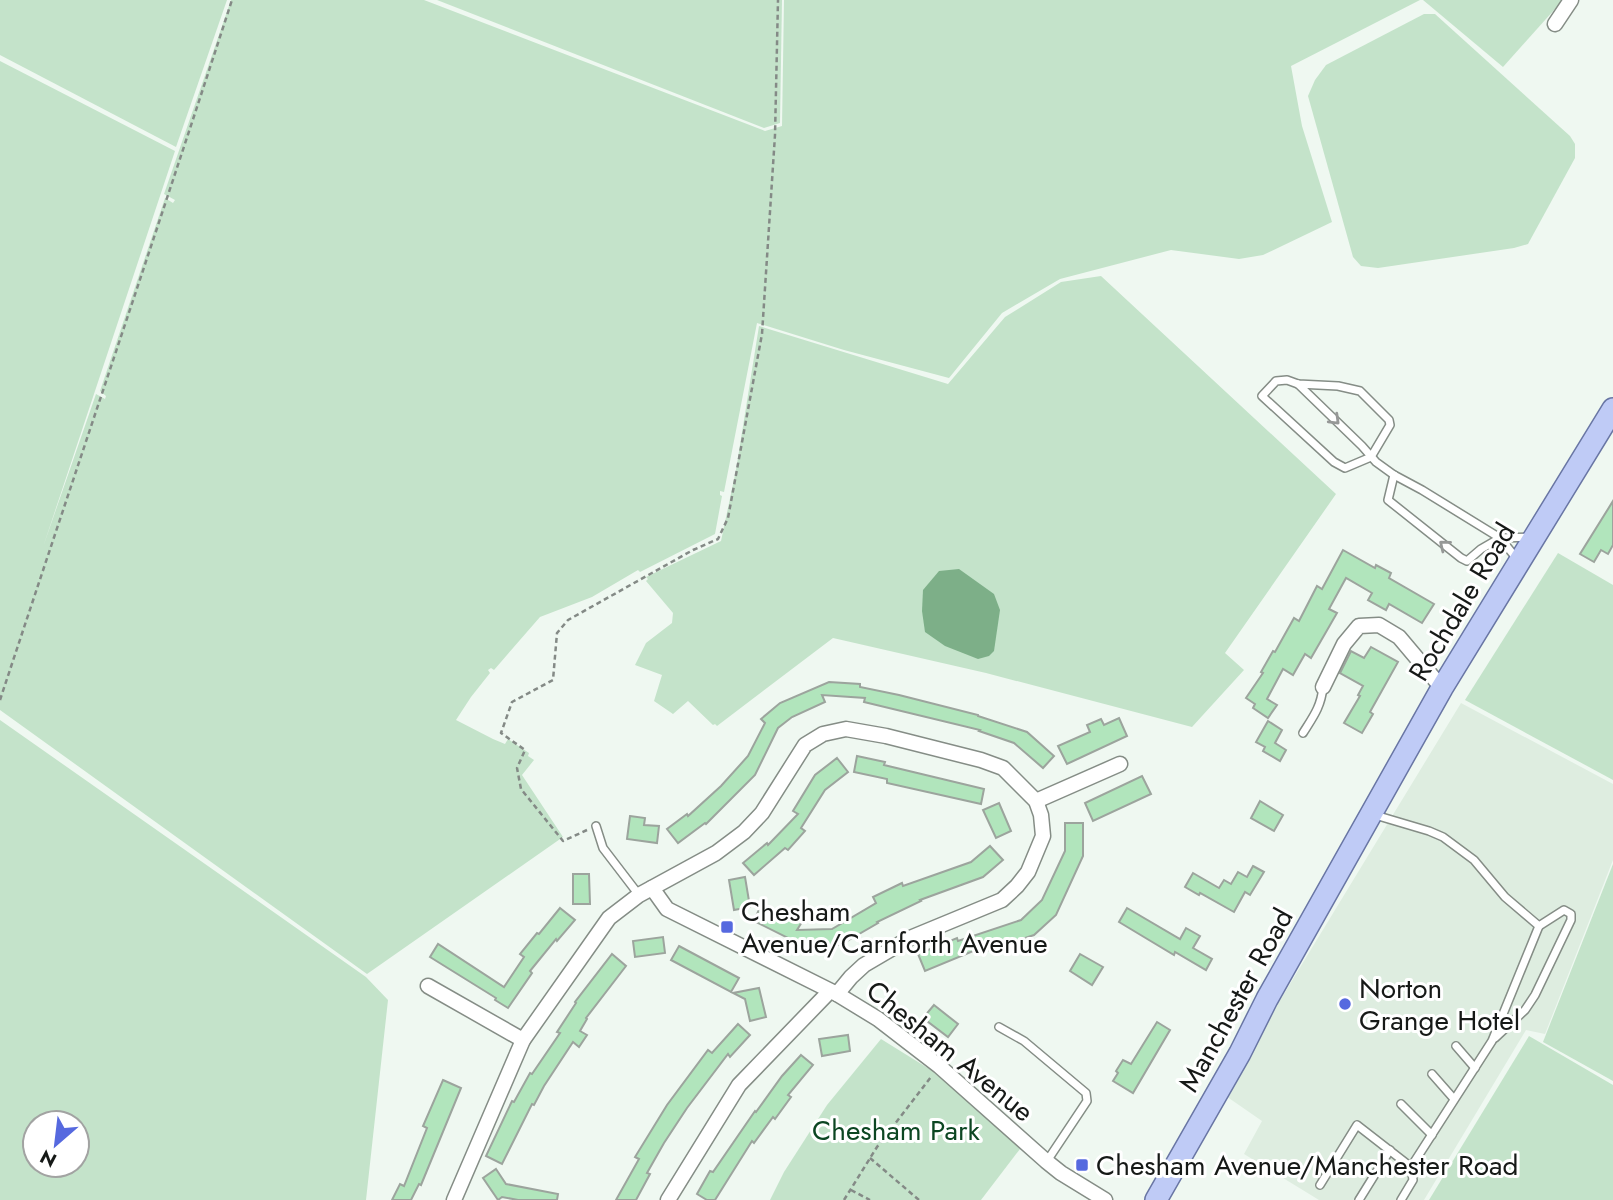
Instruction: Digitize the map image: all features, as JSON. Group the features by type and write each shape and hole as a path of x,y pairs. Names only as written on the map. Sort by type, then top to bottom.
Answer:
{"main road":[{"name":"Rochdale Road","path":"1367,821 1442,688 1613,409"},
{"name":"Manchester Road","path":"1156,1200 1367,821"}],"street":[{"path":"1555,24 1571,0"},
{"path":"1323,687 1344,644 1359,626 1379,625 1399,637 1442,688"},
{"path":"454,1200 523,1040 609,918 645,891 716,853 744,832 762,813 805,745 823,734 846,729 910,742 1003,768 1036,801 1041,815 1043,836 1028,872 1002,900 910,938 864,965 834,992 739,1085 668,1200"},
{"path":"1036,801 1120,764"},
{"name":"Chesham Avenue","path":"645,891 667,909 834,992 878,1020 939,1066 1046,1161 1105,1200"},
{"path":"428,986 523,1040"}],"lane":[{"path":"1287,380 1298,384 1338,386 1360,391 1389,420 1390,425 1371,457 1345,468 1334,463 1262,396 1276,381 1287,380"},
{"path":"1298,384 1371,457 1394,475 1500,538 1519,562"},
{"path":"1394,475 1388,500 1467,561 1500,538 1535,536"},
{"path":"1303,733 1322,700 1323,687"},
{"path":"1367,821 1429,831 1443,836 1474,860 1505,897 1539,926"},
{"path":"596,826 603,848 645,891"},
{"path":"1401,1200 1413,1180 1411,1167 1492,1041 1539,926 1564,910 1571,914 1571,920 1535,995 1525,1010 1492,1041"},
{"path":"999,1027 1024,1041 1086,1093 1087,1101 1046,1161"},
{"path":"1456,1046 1475,1068"},
{"path":"1432,1074 1454,1100"},
{"path":"1401,1104 1432,1135"},
{"path":"1320,1185 1357,1125 1411,1167"},
{"path":"1359,1200 1390,1150"}],"path":[{"path":"0,700 232,0"},
{"path":"596,826 563,841 521,789 517,768 525,750 501,733 512,702 552,680 557,633 568,620 693,550 718,539 728,518 762,334 775,135 778,0"},
{"path":"844,1200 870,1158 939,1066"},
{"path":"870,1158 919,1200"},
{"path":"850,1189 870,1200"}],"shaded area":[{"path":"959,569 994,594 1000,610 994,651 989,656 978,659 945,646 925,632 923,590 939,571"},
{"path":"1461,703 1613,784 1613,860 1545,1034 1526,1030 1424,1200 1319,1200 1244,1154 1262,1121 1223,1094"}],"green space":[{"path":"0,0 227,0 176,147 0,55"},
{"path":"231,0 424,0 765,131 782,126 784,0 1420,0 1291,66 1302,126 1332,222 1263,255 1239,259 1171,250 1060,279 1002,313 949,378 757,323 724,492 720,491 722,496 715,534 640,572 638,570 592,597 540,617 494,670 488,670 490,673 456,720 505,744 508,739 529,753 528,756 534,760 522,775 563,837 367,974 0,710 0,61 175,151 43,547 96,394 105,399 106,396 100,391 165,198 173,203 175,200 164,194"},
{"path":"437,0 782,0 780,123 764,128"},
{"path":"1423,0 1563,0 1503,67"},
{"path":"1424,14 1435,14 1570,136 1575,144 1575,158 1528,244 1378,268 1361,266 1353,257 1308,96 1326,65"},
{"path":"1101,276 1336,494 1225,653 1244,670 1192,727 986,673 833,638 717,726 688,701 673,714 654,701 662,675 635,665 646,643 672,623 673,613 646,581 646,577 721,541 736,470 759,326 948,384 1005,317 1061,282"},
{"path":"1558,553 1613,585 1613,780 1465,700"},
{"path":"0,720 366,977 388,1000 366,1200 0,1200"},
{"path":"1613,864 1613,1081 1543,1042"},
{"path":"1529,1036 1613,1085 1613,1200 1429,1200"},
{"name":"Chesham Park","path":"881,1039 931,1070 1020,1149 981,1200 770,1200 784,1172 827,1105"}],"building":[{"path":"1613,501 1613,545 1608,554 1601,550 1594,562 1580,554"},
{"path":"1343,550 1375,568 1376,565 1391,573 1389,578 1434,604 1422,623 1389,604 1386,610 1368,600 1372,593 1346,578 1329,609 1337,613 1311,658 1305,654 1293,675 1283,669 1267,699 1277,705 1268,718 1253,708 1255,704 1246,698 1294,618 1299,621 1317,586 1322,589"},
{"path":"1371,647 1398,662 1370,712 1373,714 1362,733 1344,723 1363,686 1340,673 1351,651 1364,658"},
{"path":"829,682 860,684 860,687 978,715 1027,732 1054,756 1043,768 1014,743 980,730 864,702 865,698 822,695 825,702 792,717 778,728 755,775 706,824 678,843 667,829 687,814 688,816 721,786 748,756 765,723 761,719 780,703"},
{"path":"1119,718 1127,736 1067,764 1058,746 1090,732 1087,725 1101,719 1104,725"},
{"path":"1268,721 1282,730 1275,743 1286,750 1280,761 1263,751 1265,747 1256,742"},
{"path":"857,756 984,789 981,804 887,783 887,779 854,772"},
{"path":"837,758 848,772 825,790 801,828 805,831 788,850 785,848 754,875 743,863 767,843 768,845 798,814 793,811 815,775"},
{"path":"1142,776 1151,794 1093,821 1085,803"},
{"path":"1260,801 1283,815 1274,831 1251,818"},
{"path":"999,803 1011,831 996,838 983,810"},
{"path":"630,816 645,818 644,825 659,826 657,843 627,839"},
{"path":"1065,823 1083,823 1083,856 1056,915 1034,935 980,953 978,949 925,971 918,954 957,938 958,941 1021,920 1042,900 1065,851"},
{"path":"990,846 1003,860 983,877 920,900 840,945 804,946 754,921 760,907 780,917 782,912 802,922 797,930 832,929 876,903 873,897 902,883 903,886 971,862"},
{"path":"1253,866 1264,872 1250,895 1245,892 1234,912 1185,887 1193,873 1219,888 1224,880 1231,884 1238,872 1247,877"},
{"path":"573,874 589,874 590,904 573,904"},
{"path":"745,877 750,907 734,910 729,880"},
{"path":"560,908 575,920 530,971 532,973 508,1008 430,957 438,944 504,987 524,957 520,954"},
{"path":"1127,908 1180,939 1186,928 1200,936 1193,948 1212,959 1206,970 1175,952 1174,955 1119,922"},
{"path":"663,937 665,953 635,957 633,941"},
{"path":"679,946 739,978 731,992 671,960"},
{"path":"612,954 626,966 586,1018 580,1031 587,1035 579,1047 573,1042 534,1105 532,1104 502,1164 486,1156 512,1101 514,1102 530,1073 532,1074 560,1033 557,1032 575,1002"},
{"path":"1080,954 1103,967 1092,985 1070,971"},
{"path":"759,988 766,1017 750,1021 745,999 733,993"},
{"path":"934,1005 958,1024 948,1037 923,1018"},
{"path":"1157,1022 1170,1030 1133,1093 1113,1081 1118,1073 1116,1071 1123,1060 1131,1064"},
{"path":"738,1024 750,1035 730,1057 728,1054 687,1108 647,1173 650,1174 636,1200 616,1200 639,1159 635,1157 667,1105 708,1050 712,1053"},
{"path":"848,1035 850,1051 822,1056 819,1039"},
{"path":"801,1055 813,1065 788,1095 791,1097 775,1119 773,1117 754,1143 752,1141 715,1200 707,1200 697,1194 710,1171 713,1172 755,1111"},
{"path":"443,1080 461,1088 421,1185 419,1184 411,1200 392,1200 400,1184 404,1186 427,1128 423,1126"},
{"path":"496,1169 506,1184 558,1194 557,1200 518,1200 502,1197 498,1200 483,1178"}],"place":[{"name":"Chesham Avenue/Carnforth Avenue","path":"727,927"},
{"name":"Norton Grange Hotel","path":"1345,1004"},
{"name":"Chesham Avenue/Manchester Road","path":"1082,1165"}]}
